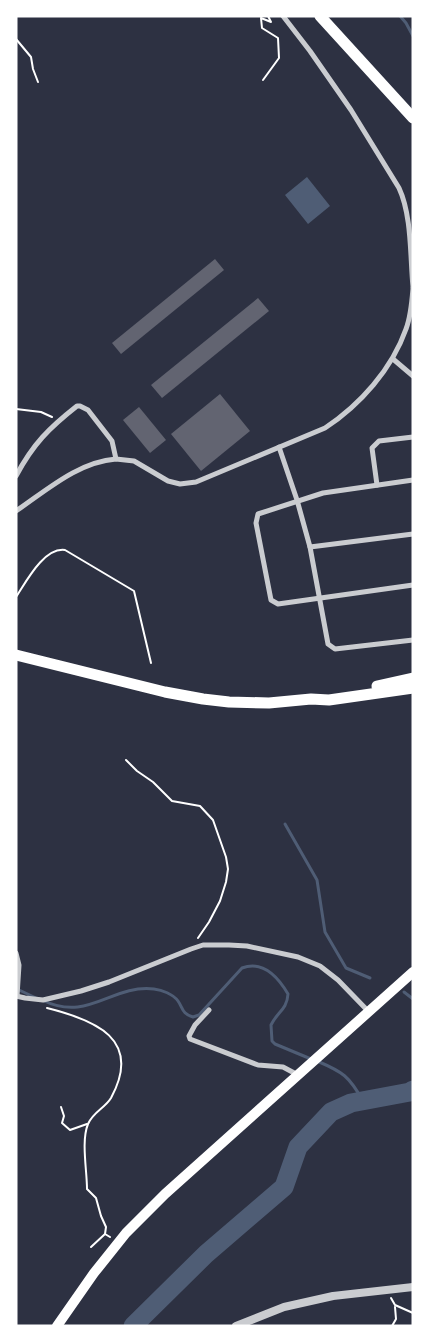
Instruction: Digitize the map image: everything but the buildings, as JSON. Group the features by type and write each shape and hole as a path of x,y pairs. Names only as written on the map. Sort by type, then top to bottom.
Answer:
{"highway":[{"path":"320,16 413,118"},
{"path":"16,655 165,692 203,699 269,703 311,699 329,700 413,688"},
{"path":"311,699 413,678"}],"main road":[{"path":"58,1326 117,1243 166,1194 413,972"}],"street":[{"path":"16,510 77,470 102,460 134,461 160,477 180,484 196,482 325,428 341,418 378,380 393,359 407,327 413,287 404,199 351,110 310,50 283,16"},
{"path":"393,359 413,376"},
{"path":"16,476 36,444 59,420 77,406 88,410 112,441 116,459"},
{"path":"376,485 372,448 379,441 413,437"},
{"path":"279,447 310,547 328,644 335,649 413,640"},
{"path":"413,480 323,493 297,500 258,514 256,523 271,600 278,604 319,600 413,585"},
{"path":"310,547 413,534"},
{"path":"16,953 20,965 17,996 37,1000 56,997 108,982 203,945 247,946 298,957 320,966 338,980 369,1012"},
{"path":"209,1010 195,1025 189,1036 190,1039 258,1065 283,1067 298,1075"},
{"path":"236,1326 284,1307 333,1296 413,1286"}],"path":[{"path":"263,80 278,58 278,38 262,28 261,18 271,22 268,16"},
{"path":"16,39 31,57 32,69 38,82"},
{"path":"16,409 24,408 41,412 59,420"},
{"path":"16,598 39,564 54,552 60,549 65,550 134,591 151,662"},
{"path":"126,760 137,771 154,782 172,801 200,806 213,820 224,850 228,869 220,901 202,933 191,944 191,949"},
{"path":"37,1000 38,1006 71,1014 100,1027 110,1036 119,1050 122,1062 120,1078 109,1102 97,1110 88,1124 86,1141 87,1188 96,1198 100,1216 106,1227 105,1234 91,1247"},
{"path":"61,1107 64,1116 62,1122 70,1130 88,1124"},
{"path":"105,1234 117,1243"},
{"path":"389,1290 395,1305 396,1319 392,1326"},
{"path":"395,1305 413,1313"}],"water":[{"path":"307,177 330,206 308,224 285,195"}],"waterway":[{"path":"400,16 413,36"},
{"path":"285,824 317,880 325,932 346,968 370,978"},
{"path":"42,1000 59,1006 73,1007 87,1005 125,992 139,989 154,989 164,991 173,996 185,1012 193,1017 199,1015 242,968 257,966 275,976 288,994 286,1004 271,1025 272,1041 311,1059"},
{"path":"17,989 36,998"},
{"path":"404,992 413,999"},
{"path":"317,1061 333,1068 349,1080 363,1101"},
{"path":"133,1326 206,1254 284,1187 298,1147 331,1112 351,1103 413,1090"}]}
